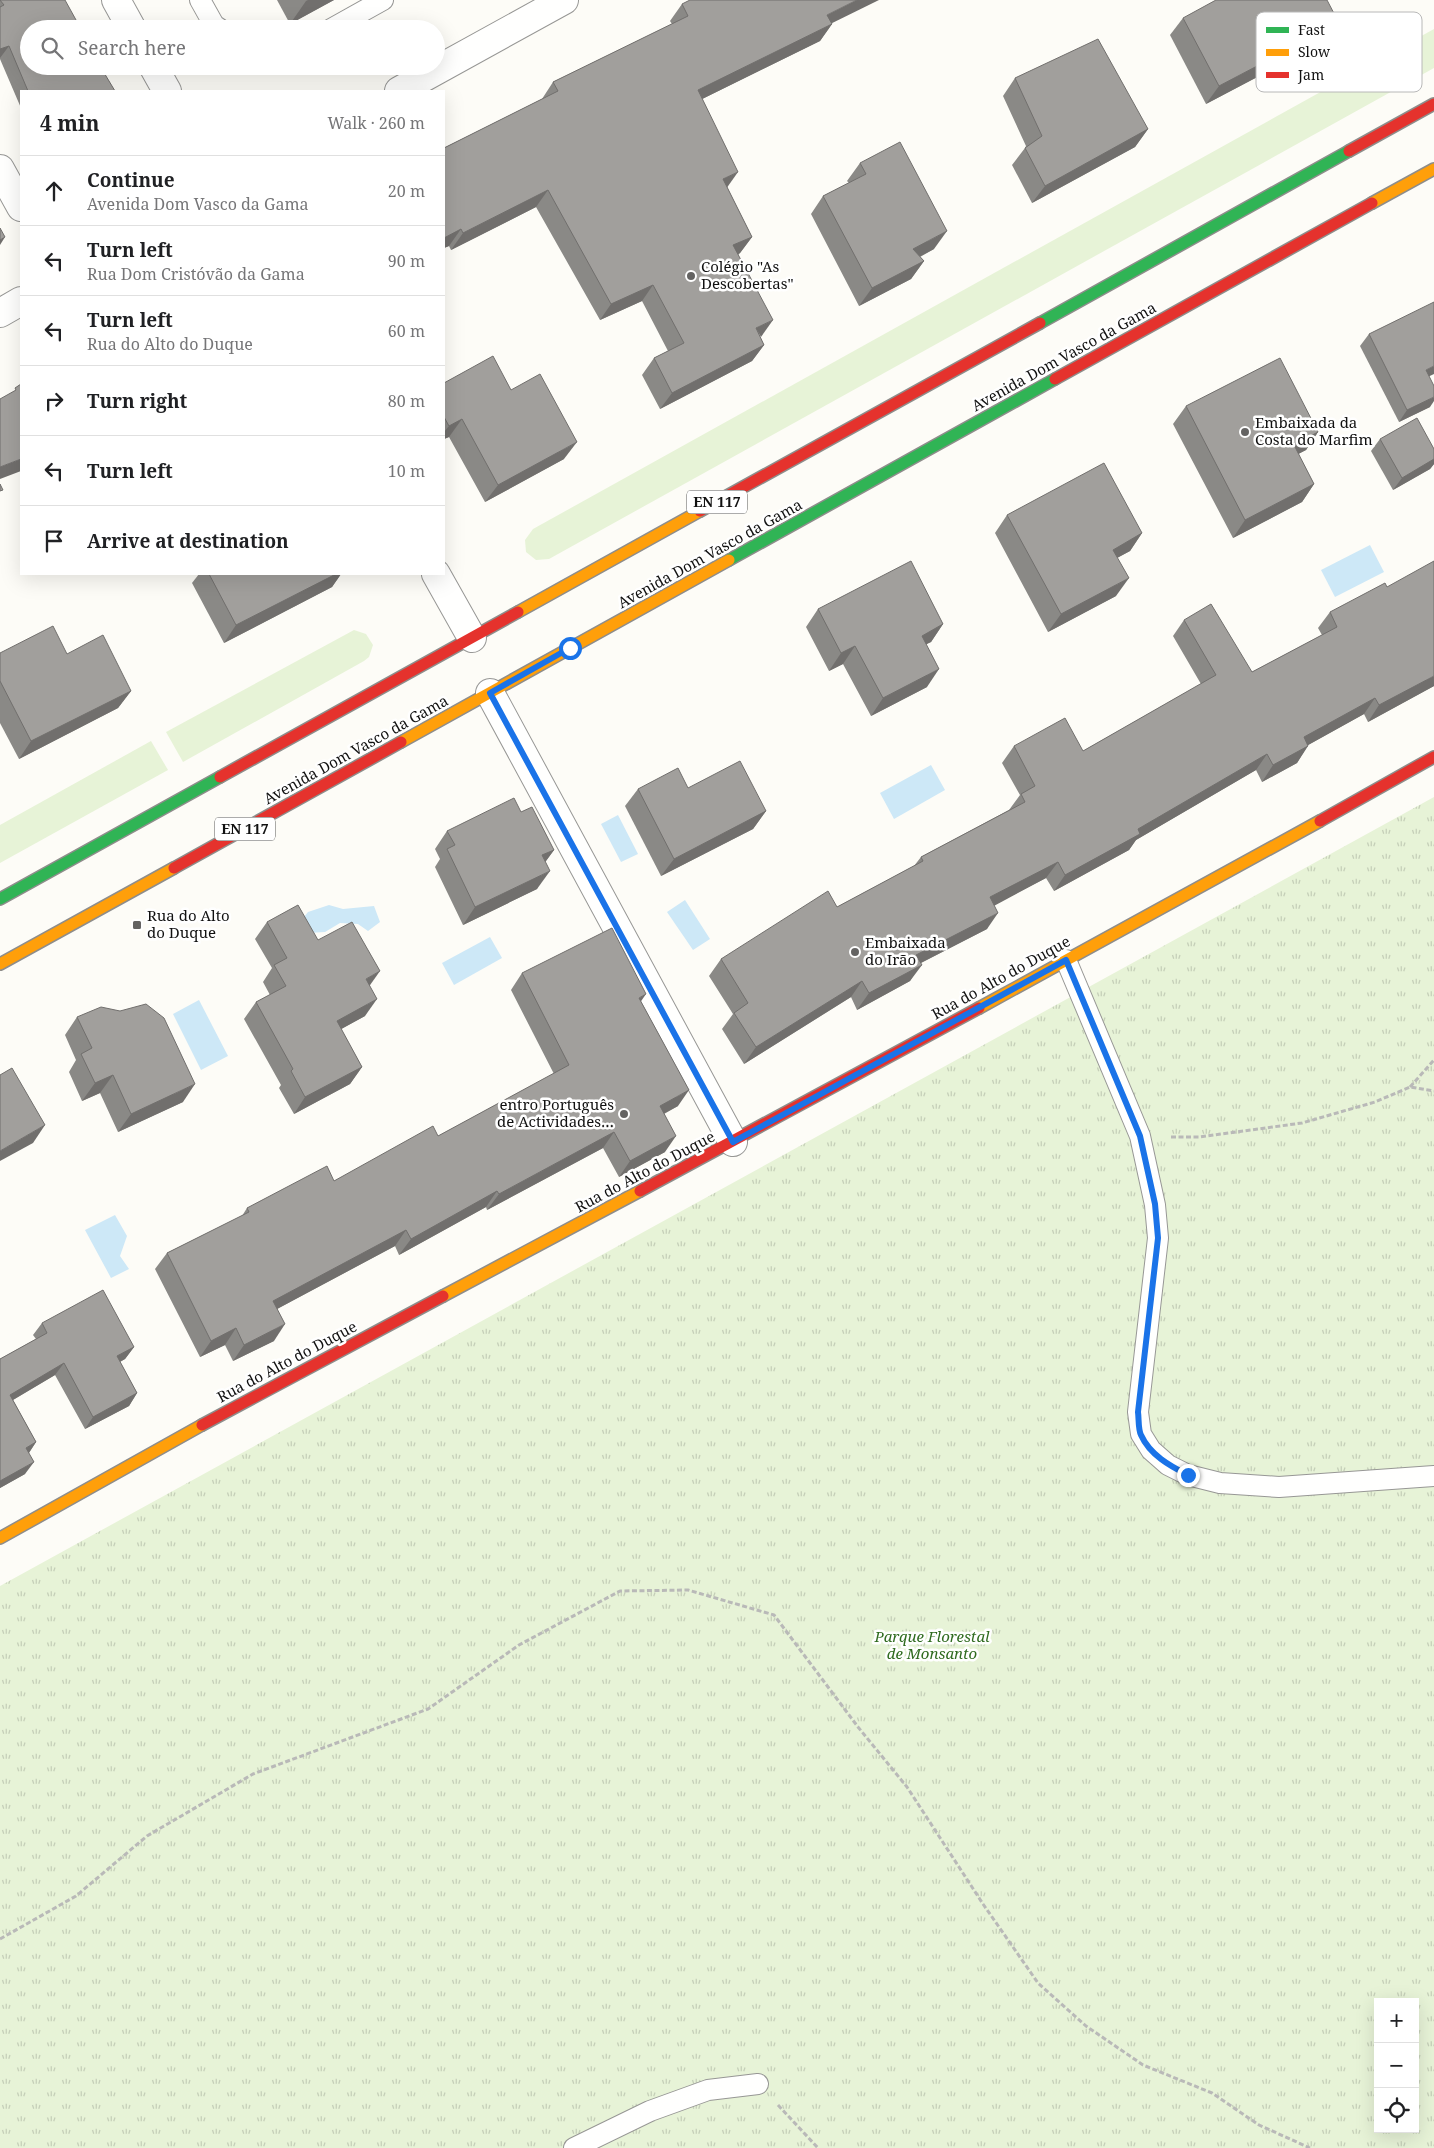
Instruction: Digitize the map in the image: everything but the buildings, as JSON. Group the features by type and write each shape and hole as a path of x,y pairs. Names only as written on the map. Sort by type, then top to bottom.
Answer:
{"main road":[{"name":"EN 117","path":"0,899 1434,104"},
{"name":"Avenida Dom Vasco da Gama","path":"0,964 1434,169"},
{"name":"Rua do Alto do Duque","path":"0,1538 161,1446 733,1142 1434,757"}],"street":[{"path":"116,0 127,20"},
{"path":"445,66 564,0"},
{"path":"158,75 166,90"},
{"path":"401,90 428,75"},
{"path":"0,169 20,205"},
{"path":"0,313 20,302"},
{"path":"437,575 472,638"},
{"path":"490,693 733,1142"}],"lane":[{"path":"200,0 211,20"},
{"path":"347,20 384,0"},
{"path":"1066,960 1140,1136 1155,1204 1158,1238 1138,1412 1140,1434 1150,1450 1168,1465 1188,1475 1220,1483 1279,1487 1434,1476"},
{"path":"574,2148 650,2111 708,2090 758,2084"}],"path":[{"path":"1140,1136 1199,1137 1302,1123 1375,1102 1410,1087 1434,1060"},
{"path":"1410,1087 1434,1091"},
{"path":"0,1939 76,1896 147,1836 253,1774 428,1709 520,1645 620,1591 688,1590 774,1615 858,1727 907,1787 983,1904 1038,1983 1086,2026 1143,2065 1212,2093 1259,2125 1308,2148"},
{"path":"758,2084 818,2148"}],"green space":[{"path":"1434,29 1434,68 1422,75 1422,36"},
{"path":"1320,92 1391,92 549,559 536,560 526,552 525,540 533,529"},
{"path":"354,630 366,634 373,645 369,657 364,661 183,762 166,732"},
{"path":"151,741 168,770 0,863 0,825"},
{"name":"Parque Florestal de Monsanto","path":"1434,797 1434,2148 0,2148 0,1586"}],"water":[{"path":"1370,545 1384,572 1335,597 1321,570"},
{"path":"931,765 945,790 894,819 880,793"},
{"path":"618,815 638,854 621,862 601,824"},
{"path":"685,900 710,939 693,950 667,912"},
{"path":"329,905 343,909 374,906 380,922 368,931 358,924 340,923 325,932 308,933 300,922 308,912"},
{"path":"490,937 502,958 454,985 442,963"},
{"path":"199,1000 228,1056 201,1070 173,1014"},
{"path":"115,1215 127,1236 120,1256 129,1269 111,1278 85,1230"}],"traffic: fast":[{"path":"1040,323 1349,151"},
{"path":"729,560 1055,379"},
{"path":"0,899 220,777"}],"traffic: slow":[{"path":"1372,203 1434,169"},
{"path":"518,612 700,511"},
{"path":"401,742 729,560"},
{"path":"979,1008 1320,821"},
{"path":"0,964 174,868"},
{"path":"443,1296 640,1191"},
{"path":"0,1538 202,1425"}],"traffic: jam":[{"path":"1349,151 1434,104"},
{"path":"1055,379 1372,203"},
{"path":"700,511 1040,323"},
{"path":"220,777 518,612"},
{"path":"174,868 401,742"},
{"path":"1320,821 1434,757"},
{"path":"640,1191 979,1008"},
{"path":"202,1425 443,1296"}],"place":[{"name":"Colégio \"As Descobertas\"","path":"691,276"},
{"name":"Embaixada da Costa do Marfim","path":"1245,432"},
{"name":"Rua do Alto do Duque","path":"137,925"},
{"name":"Embaixada do Irão","path":"855,952"},
{"name":"entro Português de Actividades…","path":"624,1114"}],"route":[{"path":"570,648 490,693 733,1142 1066,960 1140,1136 1155,1204 1158,1238 1138,1412 1140,1434 1150,1450 1168,1465 1188,1475"}]}
